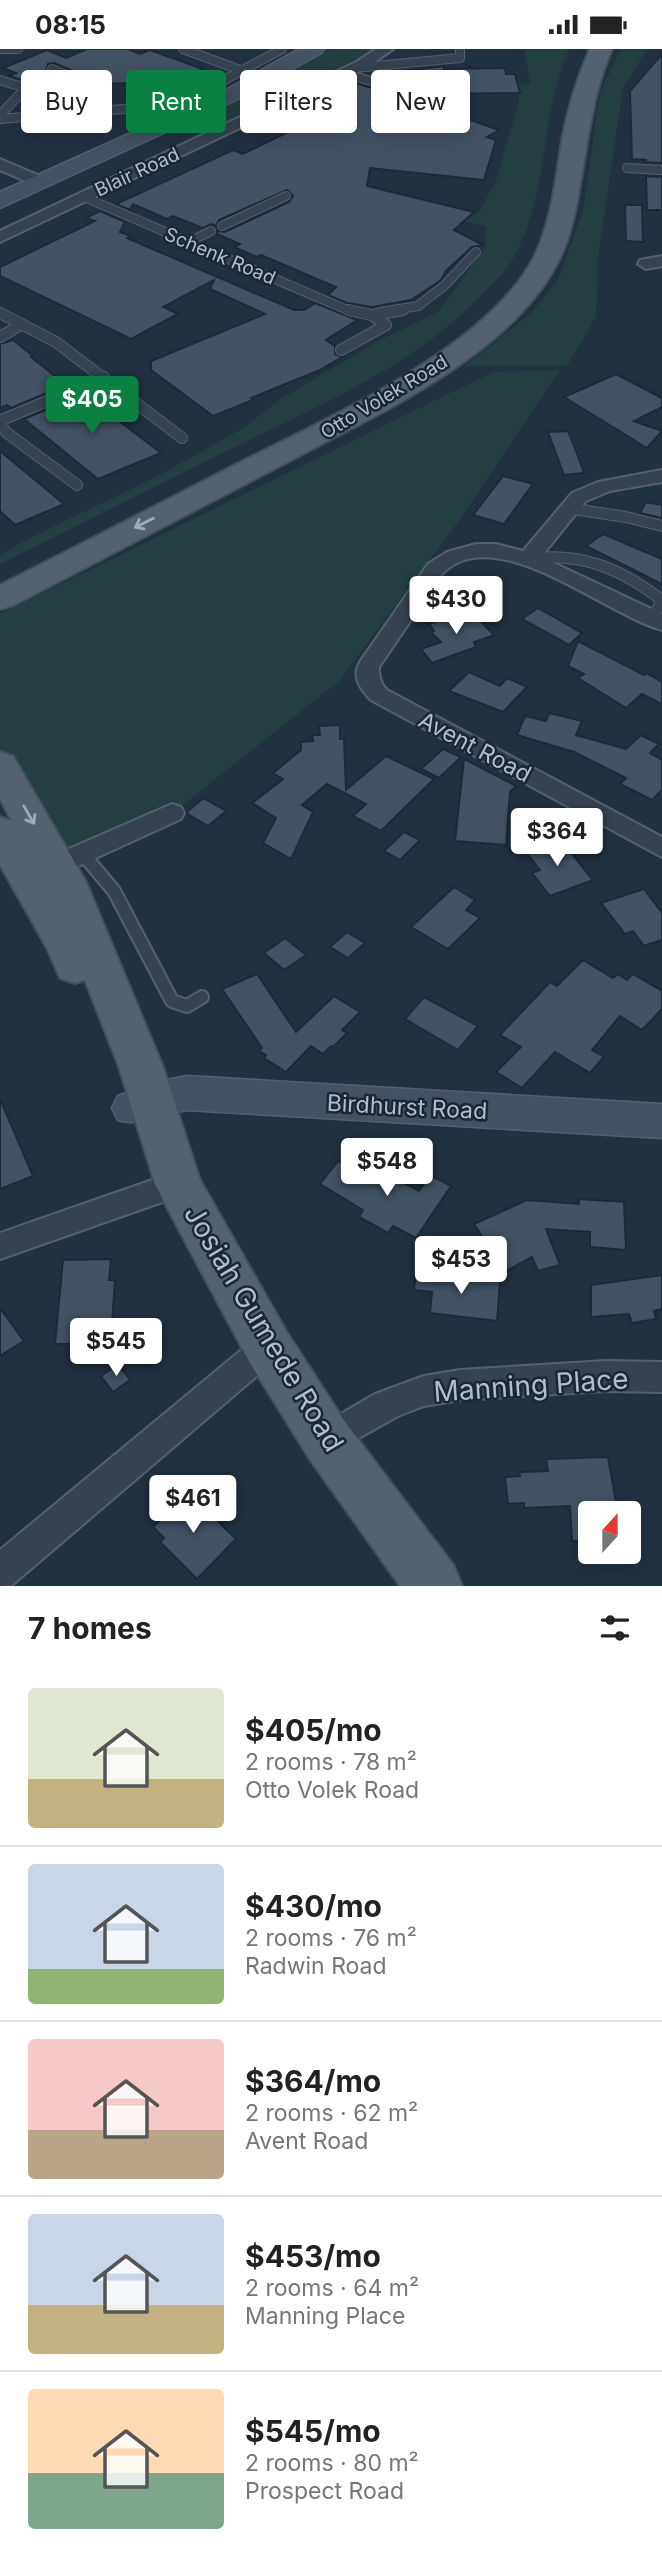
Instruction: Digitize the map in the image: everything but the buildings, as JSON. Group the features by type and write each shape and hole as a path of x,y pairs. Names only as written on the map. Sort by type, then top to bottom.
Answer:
{"main road":[{"name":"Otto Volek Road","path":"0,573 357,397 399,373 466,325 509,280 542,226 572,67 580,49"},
{"name":"Otto Volek Road","path":"0,599 351,418 414,383 480,336 527,285 554,244 583,99 591,69 601,49"},
{"name":"Josiah Gumede Road","path":"0,765 56,866 122,1018 142,1104 164,1133 175,1177 268,1347 327,1440 434,1586"},
{"name":"Josiah Gumede Road","path":"0,831 56,866"}],"street":[{"path":"0,201 233,94 314,49"},
{"name":"Blair Road","path":"351,70 386,49"},
{"name":"Blair Road","path":"0,237 240,123"},
{"path":"0,164 41,182"},
{"path":"657,621 528,559 567,509 590,491 662,476"},
{"name":"Avent Road","path":"528,559 496,550 476,550 454,555 435,569 368,667 367,680 370,688 662,848"},
{"path":"56,866 172,813"},
{"name":"Birdhurst Road","path":"142,1104 187,1093 662,1121"},
{"path":"0,1246 175,1177"},
{"path":"0,1573 268,1347"},
{"name":"Manning Place","path":"327,1440 387,1405 425,1391 474,1384 606,1376 662,1377"}],"lane":[{"path":"0,49 18,49"},
{"path":"183,49 240,70"},
{"path":"245,70 282,49"},
{"path":"357,70 460,58 460,49"},
{"path":"0,117 160,106 200,93 240,73"},
{"path":"0,80 21,89"},
{"path":"0,117 21,93"},
{"path":"627,168 662,170"},
{"path":"222,226 286,196"},
{"name":"Schenk Road","path":"84,197 357,314 372,315 379,311 412,309 450,282 476,252"},
{"path":"189,242 211,232"},
{"path":"0,313 55,342 182,438"},
{"path":"341,350 386,325 372,315"},
{"path":"0,337 22,324"},
{"path":"77,485 7,432 1,425 2,419 104,377"},
{"path":"567,509 626,517 662,526"},
{"path":"56,866 114,891 172,1001 187,1006 202,997"}],"green space":[{"path":"326,49 375,49 333,70 292,70"},
{"path":"524,49 569,49 559,75 539,184 523,237 507,269 463,314 433,338 367,381 0,564 0,555 156,477 245,427 282,398 382,339 438,312 486,247 486,227 464,221 479,212 496,181 519,101 516,85 531,84"},
{"path":"621,49 647,49 623,88 598,257 596,317 567,366 465,366 534,310 558,280 583,211 600,93"},
{"path":"240,99 240,117 226,122 226,106"},
{"path":"560,370 463,515 339,681 179,808 57,854 0,754 0,614 493,372"}]}
